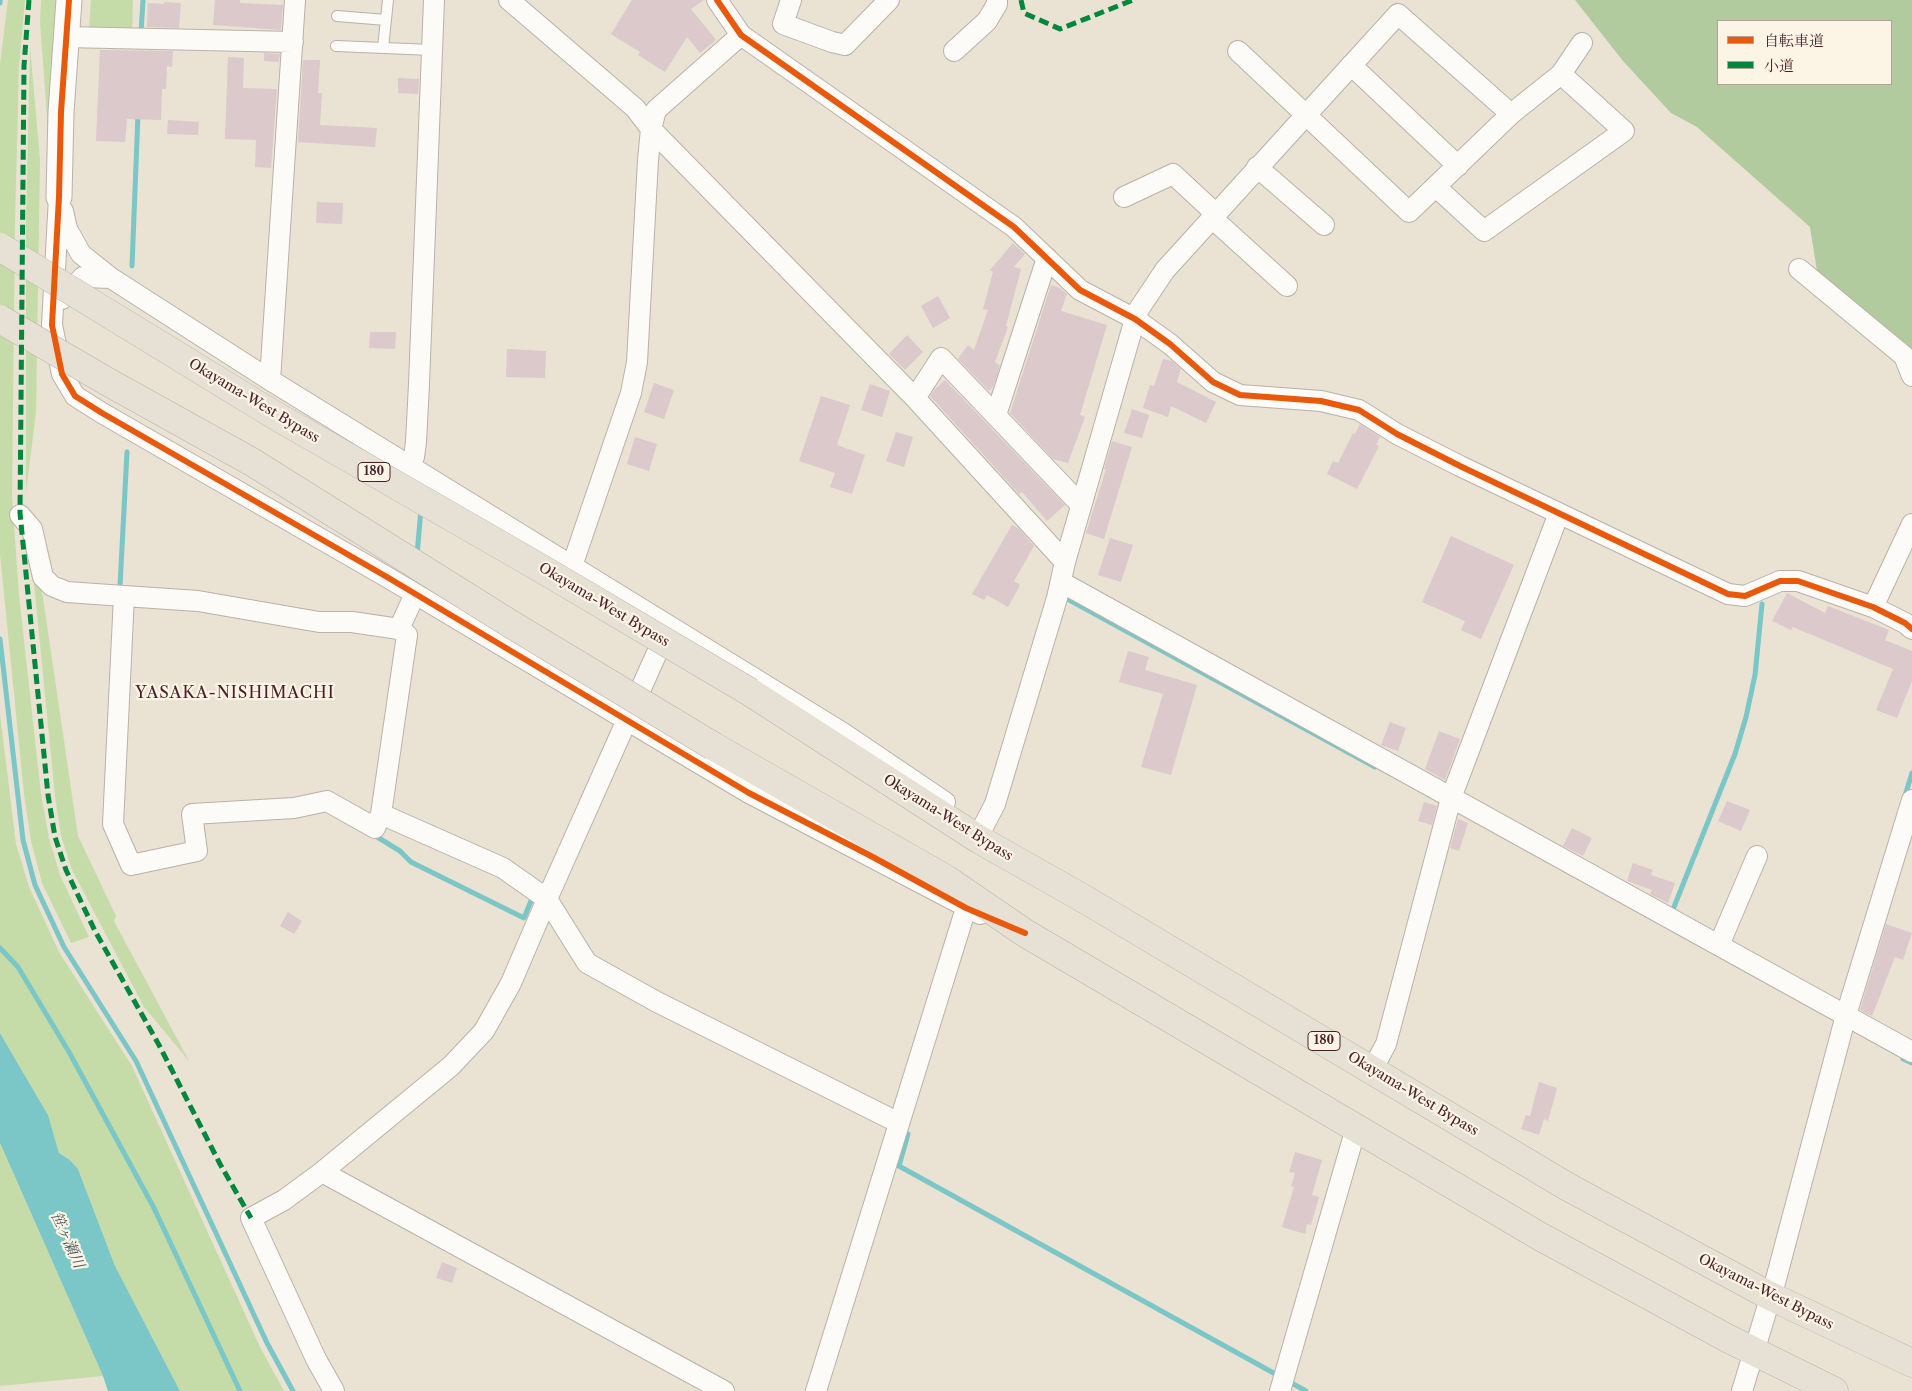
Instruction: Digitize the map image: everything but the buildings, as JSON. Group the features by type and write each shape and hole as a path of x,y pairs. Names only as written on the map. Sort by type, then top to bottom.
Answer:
{"highway":[{"name":"Okayama-West Bypass","path":"0,246 271,413 551,574 750,692 980,840 1086,900 1568,1187 1770,1296 1912,1363"},
{"path":"0,319 252,462 509,623 713,746 946,879 1025,933 1541,1237 1753,1351 1834,1391"}],"street":[{"path":"70,0 65,37 52,325 62,374 75,396 415,594 749,793 966,908 1025,933"},
{"path":"270,380 295,0"},
{"path":"408,466 414,457 417,422 434,0"},
{"path":"509,0 636,108 651,130 917,394 1065,562"},
{"path":"717,0 742,35 1014,227 1080,290 1135,320 1170,344 1213,382 1240,395 1321,401 1359,410 1413,442 1728,594 1745,596 1780,582 1798,581 1873,606 1905,623 1912,629"},
{"path":"791,0 783,24 845,45 889,0"},
{"path":"954,51 987,21 997,4 996,0"},
{"path":"983,827 995,804 1059,591 1065,562 1135,320 1139,309 1165,270 1213,215 1398,14 1511,114"},
{"path":"572,566 631,393 637,362 651,130 656,110 742,35"},
{"path":"65,37 293,42"},
{"path":"1238,51 1409,212 1511,114 1561,74 1582,43"},
{"path":"1351,65 1458,166"},
{"path":"1436,187 1484,231 1624,131 1561,74"},
{"path":"1257,167 1324,225"},
{"path":"1124,197 1173,174 1286,286"},
{"path":"59,197 67,229 81,254 111,278 408,466 843,733 983,827 1086,900"},
{"path":"996,415 1047,258"},
{"path":"1798,269 1904,356 1912,376"},
{"path":"52,325 62,298 83,277 111,278"},
{"path":"917,394 941,358 1081,505"},
{"path":"1372,1070 1386,1044 1449,804 1559,514"},
{"path":"20,515 32,529 43,577 52,586 67,592 198,601 320,622 352,622 399,629 407,635 381,814 375,828 327,801 294,808 192,814 197,851 131,866 113,824 124,596"},
{"path":"1873,606 1912,524"},
{"path":"1059,591 1449,804 1719,945 1912,1052"},
{"path":"399,629 415,594"},
{"path":"334,1391 316,1359 251,1218 284,1200 322,1172 451,1066 484,1031 511,983 669,626"},
{"path":"1742,1391 1776,1279 1846,1015 1912,800"},
{"path":"381,814 503,868 547,899 587,963 657,1002 899,1123"},
{"path":"1719,945 1757,856"},
{"path":"816,1391 966,908"},
{"path":"1283,1383 1356,1128"},
{"path":"322,1172 724,1391"}],"lane":[{"path":"383,48 388,0"},
{"path":"337,16 386,20"},
{"path":"336,46 432,50"}],"green space":[{"path":"8,0 25,0 19,66 12,496 19,595 41,794 49,838 60,875 89,937 71,943 42,883 31,841 24,794 0,554 0,64"},
{"path":"41,0 64,0 49,144 40,22"},
{"path":"91,0 133,0 132,32 89,31"},
{"path":"1575,0 1912,0 1912,352 1906,344 1817,271 1810,227 1697,127 1671,113 1623,61"},
{"path":"30,46 40,160 36,412 26,492 26,228"},
{"path":"29,533 43,598 78,836 116,916 114,921 189,1061 144,1007 72,870 61,836 55,796"},
{"path":"0,714 16,844 29,887 59,952 132,1066 260,1347 284,1391 180,1391 115,1266 78,1169 70,1160 59,1153 48,1115 0,1033"},
{"path":"0,1143 41,1236 103,1376 0,1386"}],"water":[{"name":"笹ヶ瀬川","path":"0,1033 48,1115 59,1153 70,1160 78,1169 115,1266 180,1391 108,1391 0,1143"}],"waterway":[{"path":"141,33 143,0"},
{"path":"132,266 138,114"},
{"path":"120,586 127,452"},
{"path":"417,555 421,509"},
{"path":"1062,596 1375,767"},
{"path":"1672,912 1735,754 1746,717 1755,675 1762,604"},
{"path":"0,639 23,840 35,885 64,947 136,1061 267,1343 293,1391"},
{"path":"1904,799 1912,773"},
{"path":"374,835 400,851 411,862 524,918 533,896"},
{"path":"0,948 18,967 69,1052 154,1208 240,1391"},
{"path":"1903,1059 1912,1063"},
{"path":"908,1134 899,1166 1279,1376"},
{"path":"1286,1380 1306,1391"}],"marked path":[{"path":"29,0 24,66 20,513 48,795 55,837 66,870 95,931 159,1045 220,1164 251,1218"},
{"path":"1021,0 1024,13 1060,29 1133,0"}],"cycle path":[{"path":"69,0 61,112 59,197 52,325 62,374 75,396 387,577 749,793 966,908 1025,933"},
{"path":"717,0 741,35 1014,227 1080,290 1135,319 1170,344 1213,382 1240,395 1321,401 1359,410 1397,434 1460,466 1728,594 1745,596 1780,581 1798,581 1873,607 1905,623 1912,629"}],"district":[{"name":"YASAKA-NISHIMACHI","path":"235,693"}]}
